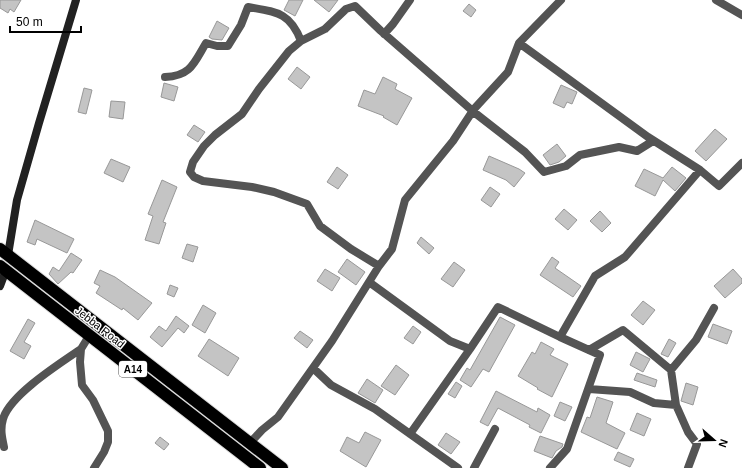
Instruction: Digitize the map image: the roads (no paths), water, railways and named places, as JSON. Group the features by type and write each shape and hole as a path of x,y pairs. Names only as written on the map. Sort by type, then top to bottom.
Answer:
{"highway":[{"path":"4,252 282,468"},
{"name":"Jebba Road","path":"3,268 258,468"}],"street":[{"path":"4,252 39,123 76,0"},
{"path":"384,34 410,0"},
{"path":"250,443 262,430 278,417 332,341 379,266 392,249 405,200 453,141 473,111 508,72 519,43 561,0"},
{"path":"716,0 742,15"},
{"path":"379,266 351,249 320,226 307,204 274,192 237,185 203,181 194,178 190,172 193,162 204,146 215,135 242,114 259,89 289,51 301,41 325,29 353,3 384,34 473,111 525,152 544,172 566,166 580,155 618,147 637,151 653,141"},
{"path":"165,77 175,77 188,71 206,43 216,46 228,46 241,25 248,7 275,12 287,19 296,27 301,41"},
{"path":"519,43 653,141 700,170 719,186 742,163"},
{"path":"560,337 595,276 624,257 700,170"},
{"path":"0,286 3,268"},
{"path":"369,282 450,341 470,349"},
{"path":"410,434 498,308 600,355 567,449 550,468"},
{"path":"671,370 696,340 714,308"},
{"path":"589,350 623,330 671,370 676,406 688,432 697,444 688,468"},
{"path":"4,447 1,435 3,420 10,404 27,389 81,349 89,336"},
{"path":"81,349 80,362 82,385 93,400 108,431 108,442 104,452 94,468"},
{"path":"313,368 331,385 375,409 458,468"},
{"path":"589,389 630,392 654,403 676,406"},
{"path":"474,468 495,429"}]}
